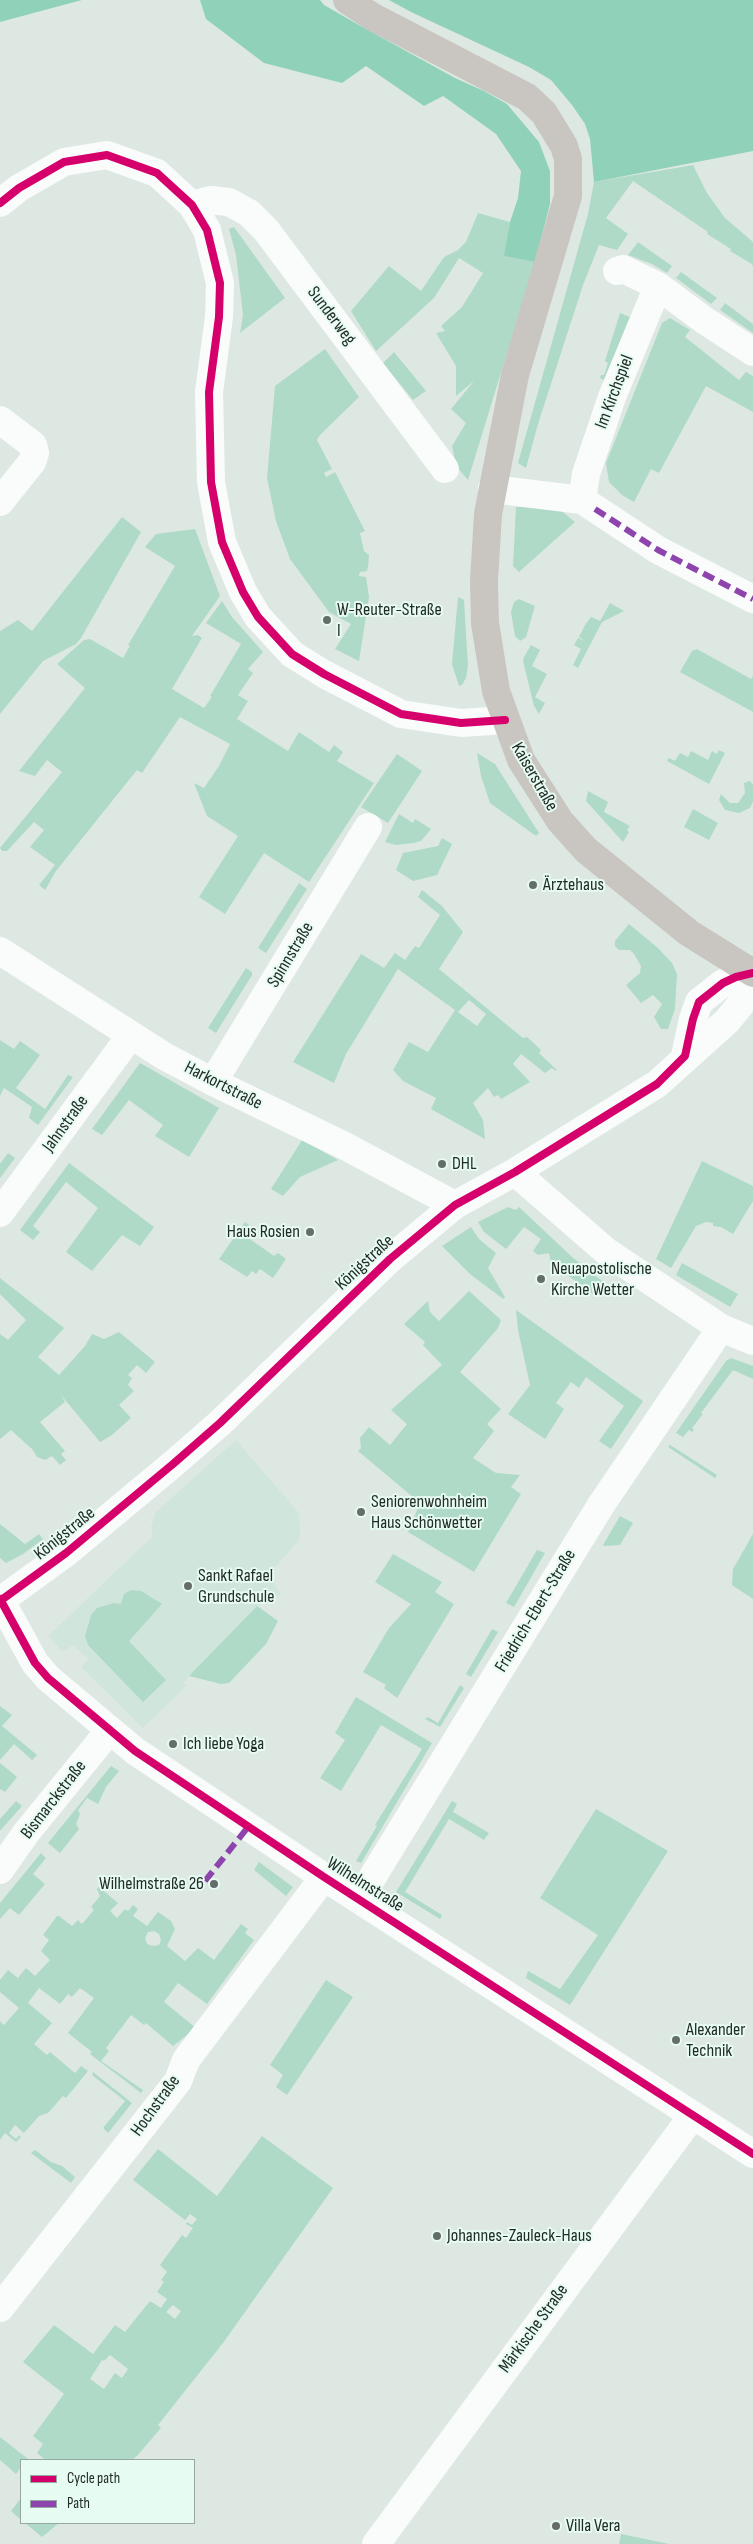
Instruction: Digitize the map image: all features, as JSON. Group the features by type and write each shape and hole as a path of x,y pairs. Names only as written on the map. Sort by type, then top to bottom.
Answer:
{"main road":[{"name":"Kaiserstraße","path":"347,0 373,17 527,97 544,112 564,146 568,159 568,196 515,375 492,489 485,556 485,623 496,691 521,760 536,786 560,820 586,850 689,933 753,978"}],"street":[{"path":"0,203 18,188 64,162 107,155 157,173 192,204 207,230 220,283 219,317 210,392 211,482 222,542 242,592 258,617 292,654 324,674 401,714 461,723 505,720"},
{"name":"Sunderweg","path":"192,204 210,200 229,202 249,213 266,230 445,469"},
{"path":"616,272 623,269 658,286 753,352"},
{"name":"Im Kirchspiel","path":"582,500 586,474 612,397 658,286"},
{"path":"0,420 34,445 35,453 32,462 0,502"},
{"path":"492,489 582,500 658,550 753,599"},
{"name":"Spinnstraße","path":"213,1082 368,827"},
{"name":"Harkortstraße","path":"0,951 131,1035 213,1082 345,1146 454,1205"},
{"name":"Königstraße","path":"0,1600 66,1553 173,1464 220,1423 390,1259 454,1205 515,1172 657,1084 685,1056 693,1019 699,1002 724,983 753,978"},
{"name":"Jahnstraße","path":"0,1214 131,1035"},
{"path":"515,1172 607,1252 721,1328 753,1341"},
{"name":"Friedrich-Ebert-Straße","path":"359,1900 601,1505 721,1328"},
{"name":"Wilhelmstraße","path":"0,1600 35,1663 48,1678 109,1731 359,1900 753,2154"},
{"name":"Bismarckstraße","path":"0,1870 26,1833 109,1731"},
{"name":"Hochstraße","path":"0,2308 178,2081 186,2060 324,1877"},
{"name":"Märkische Straße","path":"376,2544 693,2115"}],"shaded area":[{"name":"Sankt Rafael Grundschule","path":"236,1440 299,1513 300,1539 268,1575 281,1594 257,1606 182,1684 187,1685 143,1728 81,1667 88,1659 73,1645 63,1652 48,1636 153,1536 151,1527 156,1512","holes":["114,1603 121,1604 129,1641 166,1680 87,1624 97,1608"]}],"green space":[{"path":"0,0 82,0 0,22"},
{"path":"200,0 320,0 324,5 359,25 455,78 507,104 539,142 550,171 550,204 535,262 504,256 510,222 518,198 521,171 496,134 443,96 424,106 366,66 342,83 264,63 206,19"},
{"path":"389,0 753,0 753,151 594,182 590,139 585,124 551,80 529,67"},
{"path":"693,165 707,193 725,218 753,242 753,267 752,264 707,234 708,232 633,181 606,218 628,234 617,250 599,245 583,285 538,424 526,468 518,463 588,214 594,182"},
{"path":"478,213 510,222 505,256 535,262 468,480 456,466 452,446 466,423 451,409 474,381 456,396 456,366 436,333 445,331 441,326 462,307 483,273 459,258 434,298 376,351 351,311 389,266 421,291 444,257 458,250 466,242"},
{"path":"234,227 285,298 240,333 243,315 236,255 229,229"},
{"path":"638,242 672,266 667,273 652,264 628,255"},
{"path":"681,272 717,298 711,304 676,278"},
{"path":"725,303 753,324 753,333 720,310"},
{"path":"620,313 630,317 604,380 600,378 601,375 604,375 608,363 605,361"},
{"path":"670,318 690,330 685,337 739,380 746,372 753,376 753,412 706,386 659,473 651,469 634,502 622,495 609,482 606,463 662,323"},
{"path":"325,349 359,397 317,440 332,469 324,473 326,477 335,472 365,531 360,533 364,551 369,555 368,567 367,571 360,572 359,576 366,577 369,597 359,661 335,649 351,624 329,612 290,559 276,521 267,478 275,386"},
{"path":"394,352 426,391 413,400 383,363"},
{"path":"516,507 558,508 575,522 519,572 513,566"},
{"path":"122,517 141,532 81,638 76,644 43,661 0,714 0,631 18,620 32,631"},
{"path":"195,529 220,596 192,636 198,635 202,638 172,689 204,708 212,697 210,696 241,644 206,623 222,601 232,617 263,652 248,669 253,673 238,695 248,701 237,719 288,751 299,732 329,752 334,745 343,752 337,761 374,783 309,882 264,853 225,914 199,897 238,836 207,816 194,783 204,788 219,766 230,744 180,717 142,773 137,770 56,871 45,890 39,885 55,865 30,847 44,830 34,822 7,851 2,851 0,848 62,772 47,760 35,776 19,771 85,688 57,664 84,640 90,639 123,658 130,646 128,645 175,566 145,547 156,534"},
{"path":"458,597 464,600 468,666 466,678 462,685 459,686 452,664"},
{"path":"519,599 535,606 526,637 520,641 515,636 511,612 514,602"},
{"path":"610,603 624,611 602,622 578,668 573,665 581,649 574,645 578,638 585,641 579,637 585,625 591,617 600,621"},
{"path":"531,645 540,650 532,666 547,674 535,697 545,703 539,714 534,706 523,659"},
{"path":"697,649 751,679 753,676 753,712 680,672 692,651"},
{"path":"719,750 725,753 709,784 667,761 669,758 675,761 680,753 688,757 691,751 708,760 712,751 717,754"},
{"path":"477,753 495,764 539,833 536,836 490,803 481,776"},
{"path":"397,754 422,771 388,823 361,807"},
{"path":"750,781 753,785 753,801 750,808 739,813 725,810 719,800 721,794 730,803 738,803 745,793 744,783"},
{"path":"588,791 608,802 604,812 630,826 623,842 586,801"},
{"path":"693,809 718,823 709,840 684,827"},
{"path":"399,814 413,823 415,819 431,829 421,841 414,843 396,845 385,842"},
{"path":"442,838 452,844 437,875 413,881 396,870 403,853 438,846"},
{"path":"299,883 307,889 266,953 258,948"},
{"path":"422,890 442,906 463,932 439,969 523,1038 527,1037 541,1050 539,1053 557,1070 552,1068 545,1073 521,1054 513,1064 530,1082 501,1099 498,1095 494,1097 488,1088 473,1103 483,1120 485,1139 431,1109 436,1098 403,1081 393,1070 409,1042 428,1052 455,1010 398,969 346,1054 334,1083 293,1062 361,954 384,968 395,953 405,960 415,946 419,948 440,915 418,897","holes":["469,1000 486,1014 477,1026 458,1012"]},
{"path":"629,924 658,948 672,963 677,974 675,1009 668,1029 661,1029 654,1017 662,1004 653,995 641,1003 626,985 640,973 641,966 630,950 619,950 615,946 615,941"},
{"path":"246,968 252,972 252,975 216,1033 208,1028"},
{"path":"0,1040 14,1049 20,1041 40,1055 16,1088 45,1109 68,1075 73,1077 38,1125 29,1118 32,1107 4,1088 0,1096"},
{"path":"140,1063 219,1108 189,1157 155,1136 163,1125 129,1100 102,1135 92,1129"},
{"path":"302,1140 338,1160 300,1177 283,1196 271,1189"},
{"path":"8,1153 15,1158 0,1178 0,1164"},
{"path":"702,1161 753,1186 753,1201 733,1234 721,1227 713,1226 713,1223 706,1222 696,1226 671,1268 656,1259"},
{"path":"69,1163 154,1227 140,1246 122,1235 92,1271 66,1252 98,1208 66,1182 33,1226 40,1232 33,1240 20,1230"},
{"path":"508,1207 516,1210 519,1207 572,1257 606,1284 598,1294 593,1294 551,1263 549,1253 538,1255 533,1251 541,1239 524,1227 506,1249 484,1232 478,1222"},
{"path":"245,1222 249,1225 243,1234 274,1256 278,1253 286,1259 273,1278 260,1269 256,1274 252,1271 247,1277 219,1259"},
{"path":"471,1227 479,1239 496,1253 488,1268 505,1297 503,1299 470,1274 442,1246"},
{"path":"682,1263 738,1294 730,1307 676,1275"},
{"path":"0,1278 64,1328 38,1357 59,1375 85,1346 92,1334 104,1339 119,1332 155,1362 146,1373 137,1365 128,1375 132,1378 128,1385 134,1391 119,1405 131,1418 112,1435 100,1442 61,1395 65,1402 40,1422 65,1451 61,1454 66,1460 60,1465 52,1456 45,1460 37,1457 32,1449 11,1430 0,1439 0,1334 8,1340 26,1320 0,1294"},
{"path":"469,1291 501,1320 498,1328 460,1372 501,1409 487,1424 494,1431 473,1458 496,1473 520,1475 511,1487 521,1494 474,1572 408,1532 420,1503 358,1451 361,1448 360,1438 369,1427 390,1445 407,1424 391,1410 442,1365 423,1345 425,1342 404,1324 428,1301 430,1312 439,1321"},
{"path":"516,1310 643,1401 611,1449 599,1441 624,1406 586,1377 579,1388 571,1382 556,1403 564,1409 545,1439 508,1414 530,1385 518,1330"},
{"path":"731,1358 753,1366 753,1379 733,1370 701,1413 703,1414 692,1428 694,1430 692,1432 689,1430 683,1437 676,1433 726,1361"},
{"path":"670,1445 717,1475 715,1478 668,1447"},
{"path":"620,1516 633,1523 620,1545 603,1545"},
{"path":"0,1524 25,1544 39,1534 43,1539 23,1554 6,1563 0,1558"},
{"path":"753,1534 753,1599 732,1585 733,1569"},
{"path":"537,1550 545,1553 514,1607 506,1603"},
{"path":"393,1554 442,1582 435,1592 454,1604 397,1698 384,1688 386,1685 363,1672 389,1628 411,1604 375,1582"},
{"path":"131,1590 141,1591 162,1604 129,1641 166,1680 143,1702 88,1645 85,1636 91,1615 97,1608 114,1603 121,1604 124,1594"},
{"path":"257,1606 278,1621 266,1644 229,1683 221,1684 189,1676"},
{"path":"492,1629 498,1632 471,1677 466,1674"},
{"path":"460,1685 464,1688 440,1727 425,1719 428,1717 438,1723"},
{"path":"356,1697 432,1743 361,1863 356,1861 377,1826 375,1825 422,1749 381,1725 341,1791 320,1778 345,1740 335,1733"},
{"path":"0,1706 12,1715 2,1726 37,1755 32,1760 14,1744 0,1760"},
{"path":"0,1763 17,1777 5,1792 0,1789"},
{"path":"111,1766 119,1771 106,1787 98,1804 87,1798 78,1810 80,1814 76,1824 79,1829 60,1853 48,1843"},
{"path":"16,1801 22,1806 0,1831 0,1819"},
{"path":"452,1801 457,1804 453,1812 489,1833 484,1840 449,1819 405,1892 442,1915 440,1919 396,1892"},
{"path":"596,1809 668,1851 570,2005 526,1978 528,1971 560,1989 598,1935 540,1898"},
{"path":"41,1853 46,1858 33,1874 45,1884 19,1915 10,1908 0,1919 0,1903"},
{"path":"259,1862 293,1887 286,1896 254,1870"},
{"path":"99,1887 118,1903 110,1911 117,1918 125,1909 128,1911 133,1905 138,1909 133,1916 147,1926 158,1912 171,1921 175,1929 167,1946 185,1961 198,1948 214,1960 241,1924 248,1929 245,1933 254,1940 207,2004 178,1983 164,2002 196,2028 173,2046 146,2023 144,2025 131,2015 106,2048 109,2051 101,2061 143,2090 141,2093 90,2054 92,2052 68,2033 94,1998 80,1988 72,1997 68,1994 60,2004 39,1988 28,2003 52,2023 34,2044 47,2055 50,2052 75,2073 81,2066 88,2071 66,2098 63,2096 48,2113 39,2116 24,2133 15,2125 9,2133 16,2139 19,2135 21,2137 16,2142 5,2133 0,2140 0,2021 4,2025 19,2008 0,1992 0,1980 8,1970 18,1978 26,1968 35,1976 50,1960 41,1951 49,1940 43,1935 57,1916 72,1926 78,1920 82,1924 94,1910 91,1907 100,1896 97,1889","holes":["154,1931 159,1934 161,1940 159,1945 152,1946 147,1944 145,1938 148,1932"]},
{"path":"326,1980 353,1997 287,2095 276,2087 283,2075 270,2065"},
{"path":"93,2072 132,2103 108,2133 103,2128 125,2101 92,2075"},
{"path":"262,2136 333,2188 223,2343 158,2425 161,2428 137,2456 133,2459 44,2459 37,2453 43,2444 33,2436 64,2394 23,2362 54,2325 93,2354 115,2325 125,2332 150,2301 161,2308 167,2299 157,2292 164,2282 161,2280 167,2272 160,2265 182,2235 186,2238 193,2228 186,2224 187,2222 192,2225 197,2219 190,2214 185,2220 133,2180 158,2149 217,2196","holes":["173,2305 181,2311 175,2319 166,2312","110,2355 128,2369 122,2378 115,2373 104,2389 90,2379 102,2360 104,2361"]},
{"path":"35,2150 51,2162 62,2166 75,2177 71,2183 31,2153"},
{"path":"0,2437 28,2459 20,2459 20,2468 16,2474 0,2460"},
{"path":"20,2499 20,2519 11,2511"},
{"path":"26,2524 58,2524 42,2537"},
{"path":"621,2534 669,2544 619,2544"}],"marked path":[{"path":"595,509 658,550 753,599"},
{"path":"205,1881 248,1827"}],"cycle path":[{"path":"0,203 19,188 64,162 107,155 157,173 192,205 207,230 220,283 219,317 209,392 211,482 222,542 243,592 258,617 292,654 324,674 401,714 461,723 505,720"},
{"path":"0,1601 66,1553 173,1464 220,1423 390,1259 455,1205 515,1172 657,1084 685,1056 693,1019 699,1002 723,983 736,977 753,973"},
{"path":"0,1599 35,1663 48,1678 135,1751 324,1877 753,2154"}],"place":[{"name":"W-Reuter-Straße I","path":"327,620"},
{"name":"Ärztehaus","path":"533,885"},
{"name":"DHL","path":"442,1164"},
{"name":"Haus Rosien","path":"310,1232"},
{"name":"Neuapostolische Kirche Wetter","path":"541,1279"},
{"name":"Seniorenwohnheim Haus Schönwetter","path":"361,1512"},
{"name":"Sankt Rafael Grundschule","path":"188,1586"},
{"name":"Ich liebe Yoga","path":"173,1744"},
{"name":"Wilhelmstraße 26","path":"214,1884"},
{"name":"Alexander Technik","path":"676,2040"},
{"name":"Johannes-Zauleck-Haus","path":"437,2236"},
{"name":"Villa Vera","path":"556,2526"}]}
